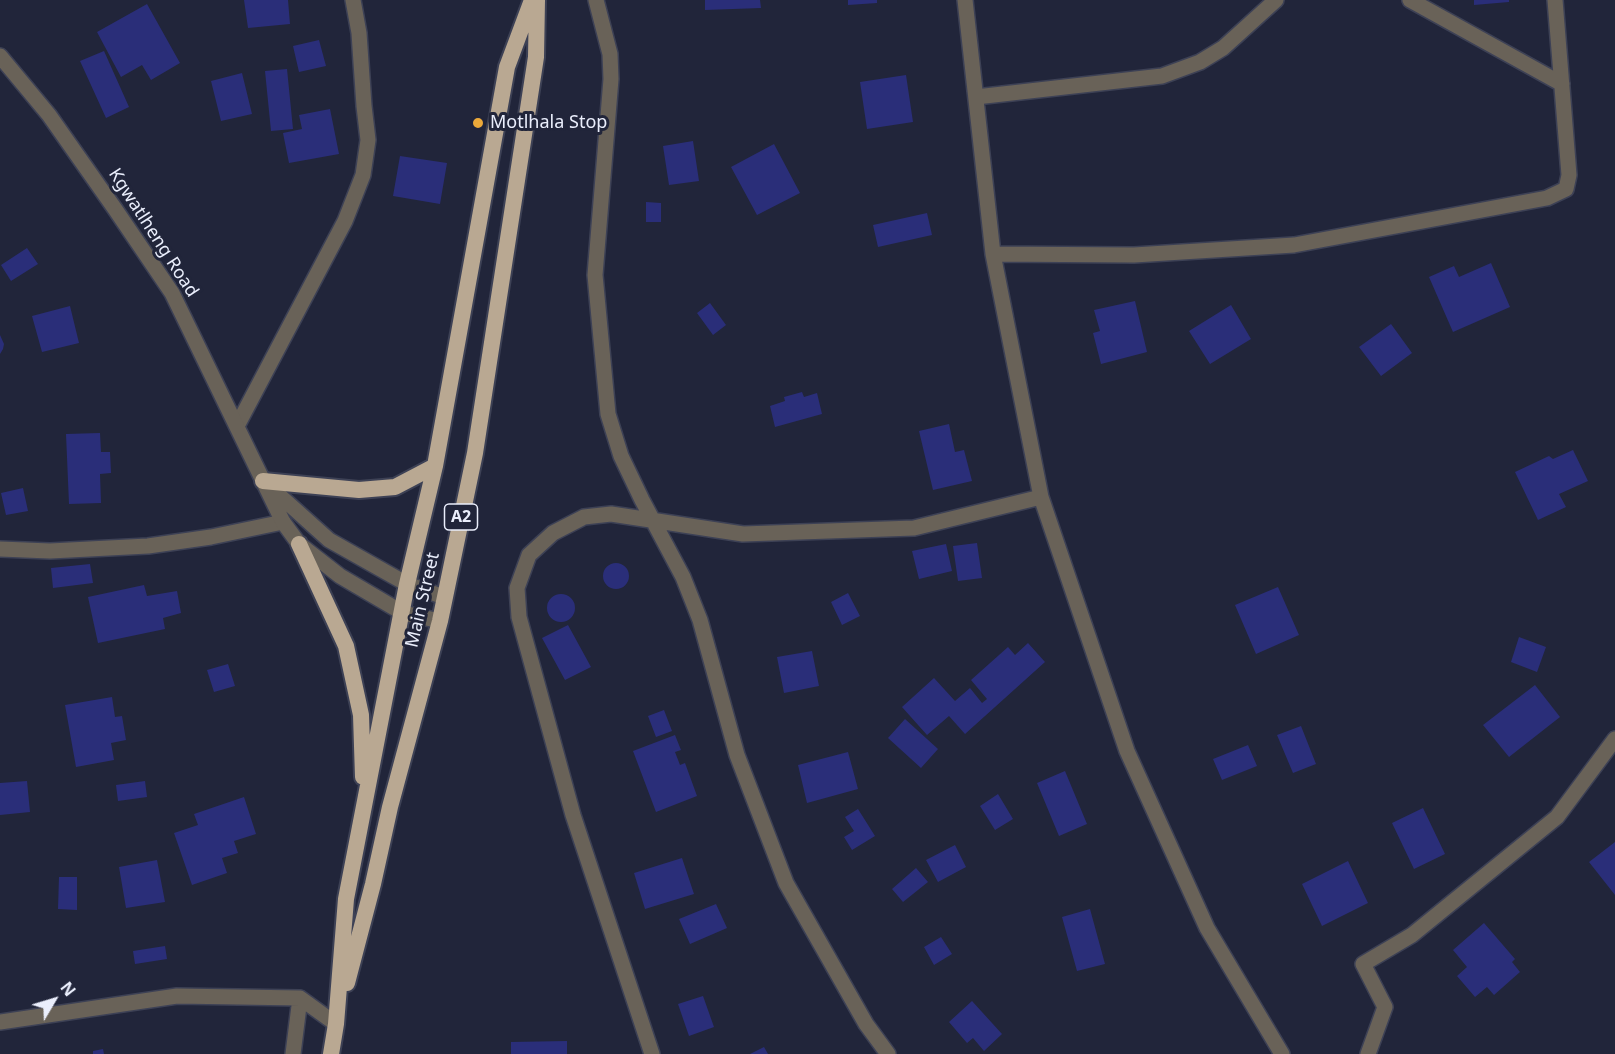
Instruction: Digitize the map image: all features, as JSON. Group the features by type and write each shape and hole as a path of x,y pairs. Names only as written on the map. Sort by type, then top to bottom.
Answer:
{"highway":[{"name":"Main Street","path":"331,1054 336,1024 346,899 407,584 435,466 507,68 532,0"},
{"name":"Main Street","path":"336,1024 373,884 390,807 440,621 475,453 536,57 537,0"},
{"path":"263,481 359,490 374,489 395,487 435,466"},
{"path":"299,544 346,646 361,715 364,805"}],"street":[{"path":"237,426 345,221 363,175 368,140 359,33 353,0"},
{"path":"596,0 610,54 611,79 595,276 608,414 621,456 683,577 700,620 737,755 786,884 866,1024 888,1054"},
{"path":"965,0 993,254 1041,497 1127,751 1207,928 1282,1054"},
{"path":"976,97 1162,76 1200,62 1223,48 1276,0"},
{"path":"1410,0 1562,84"},
{"path":"993,254 1134,255 1294,245 1546,198 1566,189 1569,175 1555,0"},
{"name":"Kgwatlheng Road","path":"0,56 48,115 172,293 283,522 299,544 340,576 403,613 440,621"},
{"name":"Kgwatlheng Road","path":"263,481 329,540 407,584 444,597"},
{"path":"652,1054 573,815 519,617 517,588 530,555 552,533 584,517 612,514 743,534 914,528 1041,497"},
{"path":"0,549 50,551 148,546 212,537 283,522"},
{"path":"1368,1054 1385,1007 1363,964 1413,935 1557,817 1615,739"},
{"path":"0,1022 177,996 300,998 336,1024"},
{"path":"293,1054 300,998"}],"building":[{"path":"244,0 288,0 290,24 248,28"},
{"path":"705,0 760,0 761,8 705,10"},
{"path":"848,0 877,0 877,3 848,5"},
{"path":"1474,0 1509,0 1509,2 1474,5"},
{"path":"147,4 180,63 151,80 142,65 121,77 97,32"},
{"path":"319,40 326,66 299,72 293,46"},
{"path":"104,51 129,107 106,118 80,61"},
{"path":"287,69 293,129 271,131 265,71"},
{"path":"242,73 252,114 221,121 211,81"},
{"path":"906,75 913,122 867,129 860,82"},
{"path":"330,109 339,154 289,163 283,133 302,129 299,115"},
{"path":"693,141 699,181 669,185 663,146"},
{"path":"774,144 800,193 757,215 731,167"},
{"path":"400,156 447,163 440,204 393,196"},
{"path":"646,202 661,203 661,222 646,222"},
{"path":"927,213 932,235 878,247 873,225"},
{"path":"27,248 38,264 11,281 1,265"},
{"path":"1491,263 1510,307 1453,332 1429,277 1454,266 1459,277"},
{"path":"1135,301 1147,352 1101,364 1093,333 1100,331 1094,310"},
{"path":"710,303 726,325 713,335 697,313"},
{"path":"1231,305 1251,339 1210,364 1189,331"},
{"path":"70,306 79,343 42,352 32,316"},
{"path":"1391,324 1412,353 1381,376 1359,347"},
{"path":"0,335 4,344 0,354"},
{"path":"802,392 804,397 817,393 822,414 775,427 770,406 785,401 784,397"},
{"path":"949,424 955,452 964,450 972,481 933,490 919,431"},
{"path":"100,433 101,452 110,452 111,473 100,474 101,503 69,504 66,434"},
{"path":"1573,450 1588,481 1559,494 1566,507 1538,520 1515,472 1549,456 1553,459"},
{"path":"23,488 28,511 6,515 1,493"},
{"path":"977,543 982,578 958,581 953,546"},
{"path":"946,544 952,571 919,579 912,551"},
{"path":"616,563 625,567 629,576 625,585 616,589 607,585 603,576 607,567"},
{"path":"90,564 93,583 53,588 51,568"},
{"path":"144,585 147,596 177,591 181,613 163,618 165,629 98,643 88,597"},
{"path":"1278,587 1299,635 1256,654 1235,605"},
{"path":"848,593 860,616 842,625 831,602"},
{"path":"561,594 571,598 575,608 571,618 561,622 551,618 547,608 551,598"},
{"path":"568,625 591,667 565,680 542,638"},
{"path":"1519,637 1546,647 1537,672 1511,662"},
{"path":"1028,643 1045,662 965,734 949,716 927,735 902,707 934,678 955,701 970,688 982,703 987,699 971,680 1008,647 1015,655"},
{"path":"812,651 819,686 784,693 777,657"},
{"path":"228,664 235,686 214,692 207,670"},
{"path":"1535,685 1560,717 1509,757 1483,725"},
{"path":"112,697 115,717 122,716 126,740 111,743 114,760 76,767 65,705"},
{"path":"664,710 672,731 656,737 648,716"},
{"path":"905,719 938,749 921,768 888,738"},
{"path":"1301,726 1316,764 1293,773 1277,735"},
{"path":"675,735 681,750 675,752 680,765 685,763 697,796 656,812 633,751"},
{"path":"1248,745 1257,766 1222,780 1213,759"},
{"path":"848,752 858,789 807,803 798,765"},
{"path":"1065,771 1087,824 1059,836 1037,783"},
{"path":"27,781 30,812 0,815 0,783"},
{"path":"145,781 147,797 118,801 116,785"},
{"path":"998,794 1013,819 995,830 980,806"},
{"path":"244,797 256,834 234,841 238,853 222,858 227,873 192,885 174,833 198,825 194,814"},
{"path":"1423,808 1445,854 1414,869 1392,823"},
{"path":"858,809 875,836 852,850 844,837 854,831 845,817"},
{"path":"1615,842 1615,895 1589,862"},
{"path":"955,845 966,867 938,882 926,860"},
{"path":"682,858 694,894 645,909 634,873"},
{"path":"157,860 165,902 126,908 119,867"},
{"path":"1348,861 1368,903 1322,926 1302,884"},
{"path":"916,868 928,882 903,902 892,889"},
{"path":"59,877 77,877 77,910 58,909"},
{"path":"716,904 727,928 690,944 679,919"},
{"path":"1090,909 1105,964 1077,971 1062,917"},
{"path":"1484,923 1515,959 1512,962 1520,972 1494,995 1487,987 1475,997 1457,976 1467,967 1453,950"},
{"path":"941,937 952,954 934,965 924,947"},
{"path":"165,946 167,959 135,964 133,951"},
{"path":"703,996 714,1027 689,1036 678,1004"},
{"path":"972,1001 1002,1034 984,1051 973,1038 967,1043 949,1022"},
{"path":"567,1041 567,1054 511,1054 511,1042"},
{"path":"764,1047 768,1054 750,1054"},
{"path":"103,1049 104,1054 93,1054 93,1051"}],"place":[{"name":"Motlhala Stop","path":"478,123"}]}
